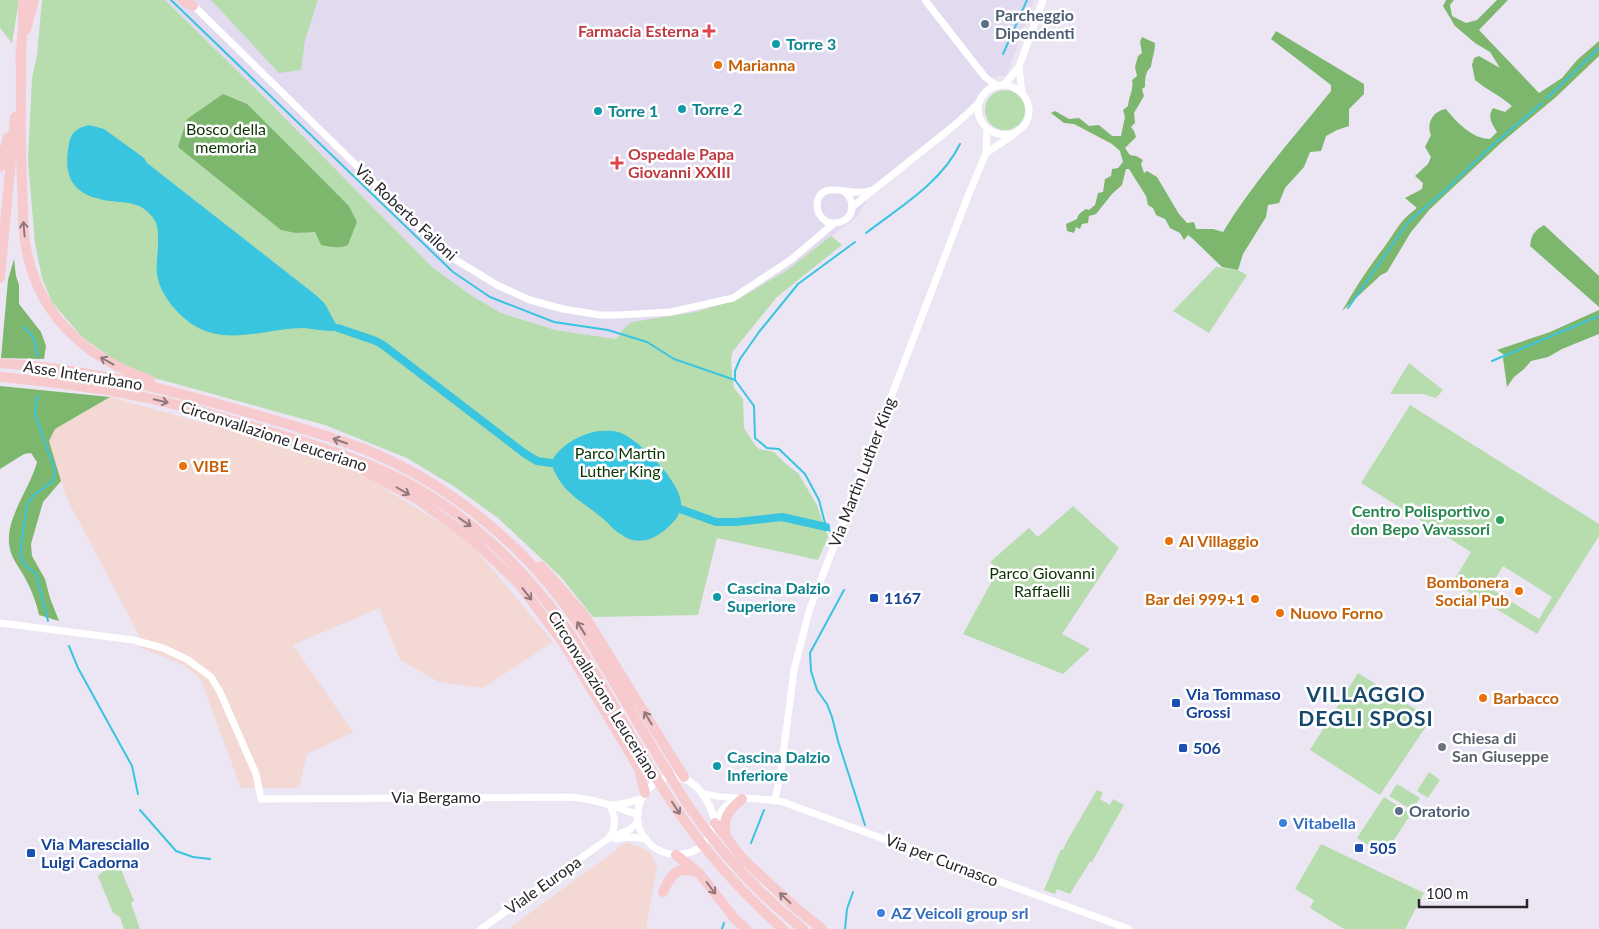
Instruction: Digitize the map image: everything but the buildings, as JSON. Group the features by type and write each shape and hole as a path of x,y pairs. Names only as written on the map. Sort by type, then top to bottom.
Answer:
{"highway":[{"path":"23,0 23,28"},
{"path":"0,278 23,28 28,0"},
{"path":"34,0 21,50 20,144 23,222 28,258 35,280 57,318 90,351 129,373 157,382 166,389"},
{"path":"183,0 191,3"},
{"path":"0,167 16,107"},
{"name":"Asse Interurbano","path":"0,363 72,371 166,389"},
{"name":"Circonvallazione Leuceriano","path":"0,377 86,387 158,400 330,451 379,470 425,493 472,526 518,569 567,630 649,766 681,816 710,854 752,901 783,929"},
{"name":"Circonvallazione Leuceriano","path":"166,389 316,433 366,450 396,464 451,496 480,517 515,548 546,580 572,616 690,808 720,847 756,888 803,929"},
{"path":"330,451 345,462 375,475 417,499 472,539 519,584 562,641 639,769 643,796"},
{"path":"480,517 500,526 507,532 551,576 584,615 684,778"},
{"path":"726,837 724,825 726,817 729,811 742,799"},
{"path":"715,823 744,860 797,909 822,929"},
{"path":"676,854 700,873 735,919 746,929"},
{"path":"663,892 669,879 677,871 686,869 700,873"}],"street":[{"path":"925,0 985,77 1001,85 1012,86 1022,93 1028,103 1029,114 1024,126 986,153"},
{"path":"982,97 992,88 1001,85 1019,67 1043,0"},
{"name":"Via Roberto Failoni","path":"191,3 418,226 456,260 498,285 530,300 563,309 600,315 671,312 734,298 792,259 833,224 846,220 852,207 974,109 982,97"},
{"path":"1019,67 1022,93"},
{"path":"985,77 978,111 981,121 994,134 1002,136 1015,133"},
{"path":"958,122 966,120 981,121"},
{"name":"Via Martin Luther King","path":"775,800 781,770 794,670 809,611 986,153 987,129"},
{"path":"833,224 827,222 819,213 817,206 819,198 829,189 864,192 875,189"},
{"path":"844,191 849,195 852,207"},
{"name":"Via Bergamo","path":"0,623 133,640 179,654 200,668 211,677 220,692 256,774 261,799 571,797 586,798 610,805 638,818"},
{"path":"675,776 684,778 693,783 702,793 710,807 715,823 710,836 701,846 687,853 676,854 657,849 646,839 640,830 638,818 643,796 653,784 662,779 675,776"},
{"name":"Via per Curnasco","path":"702,793 719,797 775,800 860,829 1129,929"},
{"name":"Via Bergamo","path":"610,805 626,804 643,796"},
{"name":"Via per Curnasco","path":"715,823 722,808 731,802 754,798"},
{"path":"607,840 615,825 615,817 610,805"},
{"name":"Viale Europa","path":"481,929 607,840 630,830 638,818"},
{"name":"Viale Europa","path":"607,840 630,837 646,839"}],"shaded area":[{"name":"Ospedale Papa Giovanni XXIII","path":"165,0 1034,0 1007,75 995,77 981,91 976,100 937,137 874,188 857,217 786,271 740,298 696,312 625,327 616,339 555,330 501,313 472,296 432,267"},
{"path":"110,397 233,431 358,472 468,540 553,642 483,688 439,682 400,660 379,608 293,645 353,732 307,754 299,788 241,788 201,680 184,665 142,648 139,635 66,497 49,441 55,429"},
{"path":"627,842 649,851 657,866 646,929 508,929"}],"green space":[{"path":"0,0 19,0 12,43 0,28"},
{"name":"Parco Martin Luther King","path":"42,0 165,0 432,267 472,296 501,313 555,330 616,339 625,327 632,322 696,312 740,298 786,271 831,236 842,245 777,297 733,351 731,358 734,388 743,399 744,428 759,449 774,452 798,473 817,505 828,537 818,560 717,538 698,615 593,617 561,577 498,518 455,487 407,458 325,425 140,374 110,357 82,337 52,302 42,278 35,243 28,160 32,78 37,55","holes":["293,151 349,206 357,222 348,245 318,239"]},
{"path":"211,0 318,0 305,40 301,70 279,73"},
{"path":"1446,0 1454,0 1450,5 1452,16 1466,23 1477,20 1497,0 1508,0 1479,30 1539,93 1562,78 1577,60 1599,41 1599,56 1556,97 1501,143 1430,209 1411,232 1387,272 1381,275 1342,311 1362,278 1399,226 1417,208 1405,198 1422,189 1423,183 1415,176 1428,164 1431,157 1425,147 1431,135 1429,126 1434,115 1446,109 1471,133 1490,139 1497,132 1490,117 1493,108 1505,112 1512,106 1475,80 1472,65 1474,58 1479,56 1500,68 1490,52 1475,43 1455,26 1443,6"},
{"path":"1276,31 1364,84 1364,94 1349,109 1349,126 1326,136 1321,151 1310,152 1304,167 1285,188 1279,203 1268,205 1266,217 1243,254 1238,270 1222,267 1188,235 1184,240 1180,233 1170,228 1165,219 1156,215 1153,208 1148,205 1146,196 1129,169 1126,169 1122,185 1096,214 1089,216 1088,223 1082,224 1080,229 1076,227 1074,233 1067,231 1066,224 1077,219 1081,212 1086,209 1089,210 1095,205 1098,193 1103,192 1105,179 1111,176 1112,169 1118,168 1123,162 1120,151 1112,144 1074,124 1064,123 1051,113 1055,111 1069,119 1079,118 1089,126 1099,125 1112,136 1121,136 1125,117 1123,110 1128,106 1132,80 1137,76 1135,67 1138,56 1142,53 1140,42 1142,37 1155,43 1155,49 1151,67 1146,76 1145,87 1142,89 1144,96 1134,113 1135,123 1131,127 1136,137 1125,148 1130,155 1143,160 1141,164 1144,173 1147,171 1157,177 1179,214 1187,223 1194,222 1196,229 1213,229 1223,232 1261,177 1331,91 1331,85 1271,39"},
{"path":"1009,90 1016,93 1022,99 1025,110 1024,118 1016,127 1009,130 1001,130 994,127 986,118 985,106 988,99 997,91"},
{"name":"Bosco della memoria","path":"223,94 247,104 349,206 357,222 348,245 331,247 321,245 315,232 296,233 281,230 178,147 187,119"},
{"path":"1544,225 1599,276 1599,307 1530,246 1534,233"},
{"path":"14,259 19,285 19,304 41,332 46,346 44,359 1,358 8,280"},
{"path":"1216,267 1238,270 1247,275 1209,333 1173,311"},
{"path":"1599,310 1599,334 1562,349 1548,357 1531,361 1514,377 1507,387 1503,358 1506,356 1497,350 1550,332"},
{"path":"1409,363 1443,390 1436,398 1423,394 1390,394"},
{"path":"0,386 110,397 55,429 49,441 61,481 43,502 31,544 32,556 45,579 59,621 39,615 31,590 11,553 10,527 37,462 31,453 24,454 0,469"},
{"path":"1410,405 1599,524 1599,536 1537,634 1453,582 1471,552 1361,483","holes":["1411,502 1430,514 1427,519 1408,508","1503,566 1552,597 1539,619 1490,588"]},
{"name":"Parco Giovanni Raffaelli","path":"1073,506 1119,548 1062,634 1090,649 1063,674 963,634 998,570 990,562 1029,528 1038,537"},
{"path":"1358,673 1431,719 1380,795 1310,750"},
{"path":"1429,772 1440,780 1428,798 1417,791"},
{"path":"1397,784 1420,798 1412,810 1389,796"},
{"path":"1097,790 1103,793 1100,799 1110,805 1113,799 1124,805 1092,862 1090,862 1070,894 1057,889 1055,894 1044,890 1061,849 1063,850"},
{"path":"1384,797 1411,814 1384,855 1357,838"},
{"path":"1321,844 1424,893 1405,929 1344,929 1310,908 1314,900 1295,889"},
{"path":"117,860 134,901 131,903 140,929 124,929 120,917 113,913 98,876"}],"water":[{"path":"89,125 104,129 144,158 147,163 317,296 325,304 338,328 334,331 304,328 221,335 208,332 189,322 172,306 160,286 157,271 158,235 154,219 145,209 135,204 98,199 88,195 74,184 70,177 67,157 71,136 75,131"},
{"path":"599,431 618,432 636,442 667,473 680,495 680,512 672,524 651,539 634,540 619,533 572,495 555,473 551,463 559,451 571,441 585,434"}],"waterway":[{"path":"171,0 453,272 490,297 554,322 608,330 647,342 674,359 735,380"},
{"path":"1003,54 1027,0"},
{"path":"1546,99 1599,48"},
{"path":"1348,308 1409,221 1542,103"},
{"path":"866,233 906,204 931,182 952,158 960,144"},
{"path":"832,533 826,527 819,500 805,474 779,449 767,448 755,438 754,406 735,380 735,371 740,359 759,332 798,284 855,242"},
{"path":"1492,361 1599,316"},
{"path":"23,327 34,339 37,356"},
{"path":"338,328 383,345 524,453 537,461 551,463"},
{"path":"37,396 35,415 55,471 53,481 34,495 27,504 20,555 25,565 36,574 48,621"},
{"path":"680,509 716,522 736,522 782,517 826,527"},
{"path":"844,590 810,653 811,671 817,690 827,704 832,717 865,825"},
{"path":"69,646 78,668 132,766 138,794"},
{"path":"140,810 176,851 193,857 210,859"},
{"path":"751,843 764,810"},
{"path":"845,929 847,909 853,892"},
{"path":"722,929 724,923"}],"place":[{"name":"Parcheggio Dipendenti","path":"985,24"},
{"name":"Farmacia Esterna","path":"709,31"},
{"name":"Torre 3","path":"776,44"},
{"name":"Marianna","path":"718,65"},
{"name":"Torre 2","path":"682,109"},
{"name":"Torre 1","path":"598,111"},
{"name":"Ospedale Papa Giovanni XXIII","path":"617,163"},
{"name":"VIBE","path":"183,466"},
{"name":"Centro Polisportivo don Bepo Vavassori","path":"1500,520"},
{"name":"Al Villaggio","path":"1169,541"},
{"name":"Bombonera Social Pub","path":"1519,591"},
{"name":"Cascina Dalzio Superiore","path":"717,597"},
{"name":"1167","path":"874,598"},
{"name":"Bar dei 999+1","path":"1255,599"},
{"name":"Nuovo Forno","path":"1280,613"},
{"name":"Barbacco","path":"1483,698"},
{"name":"Via Tommaso Grossi","path":"1176,703"},
{"name":"Chiesa di San Giuseppe","path":"1442,747"},
{"name":"506","path":"1183,748"},
{"name":"Cascina Dalzio Inferiore","path":"717,766"},
{"name":"Oratorio","path":"1399,811"},
{"name":"Vitabella","path":"1283,823"},
{"name":"505","path":"1359,848"},
{"name":"Via Maresciallo Luigi Cadorna","path":"31,853"},
{"name":"AZ Veicoli group srl","path":"881,913"}],"district":[{"name":"VILLAGGIO DEGLI SPOSI","path":"1366,707"}]}
